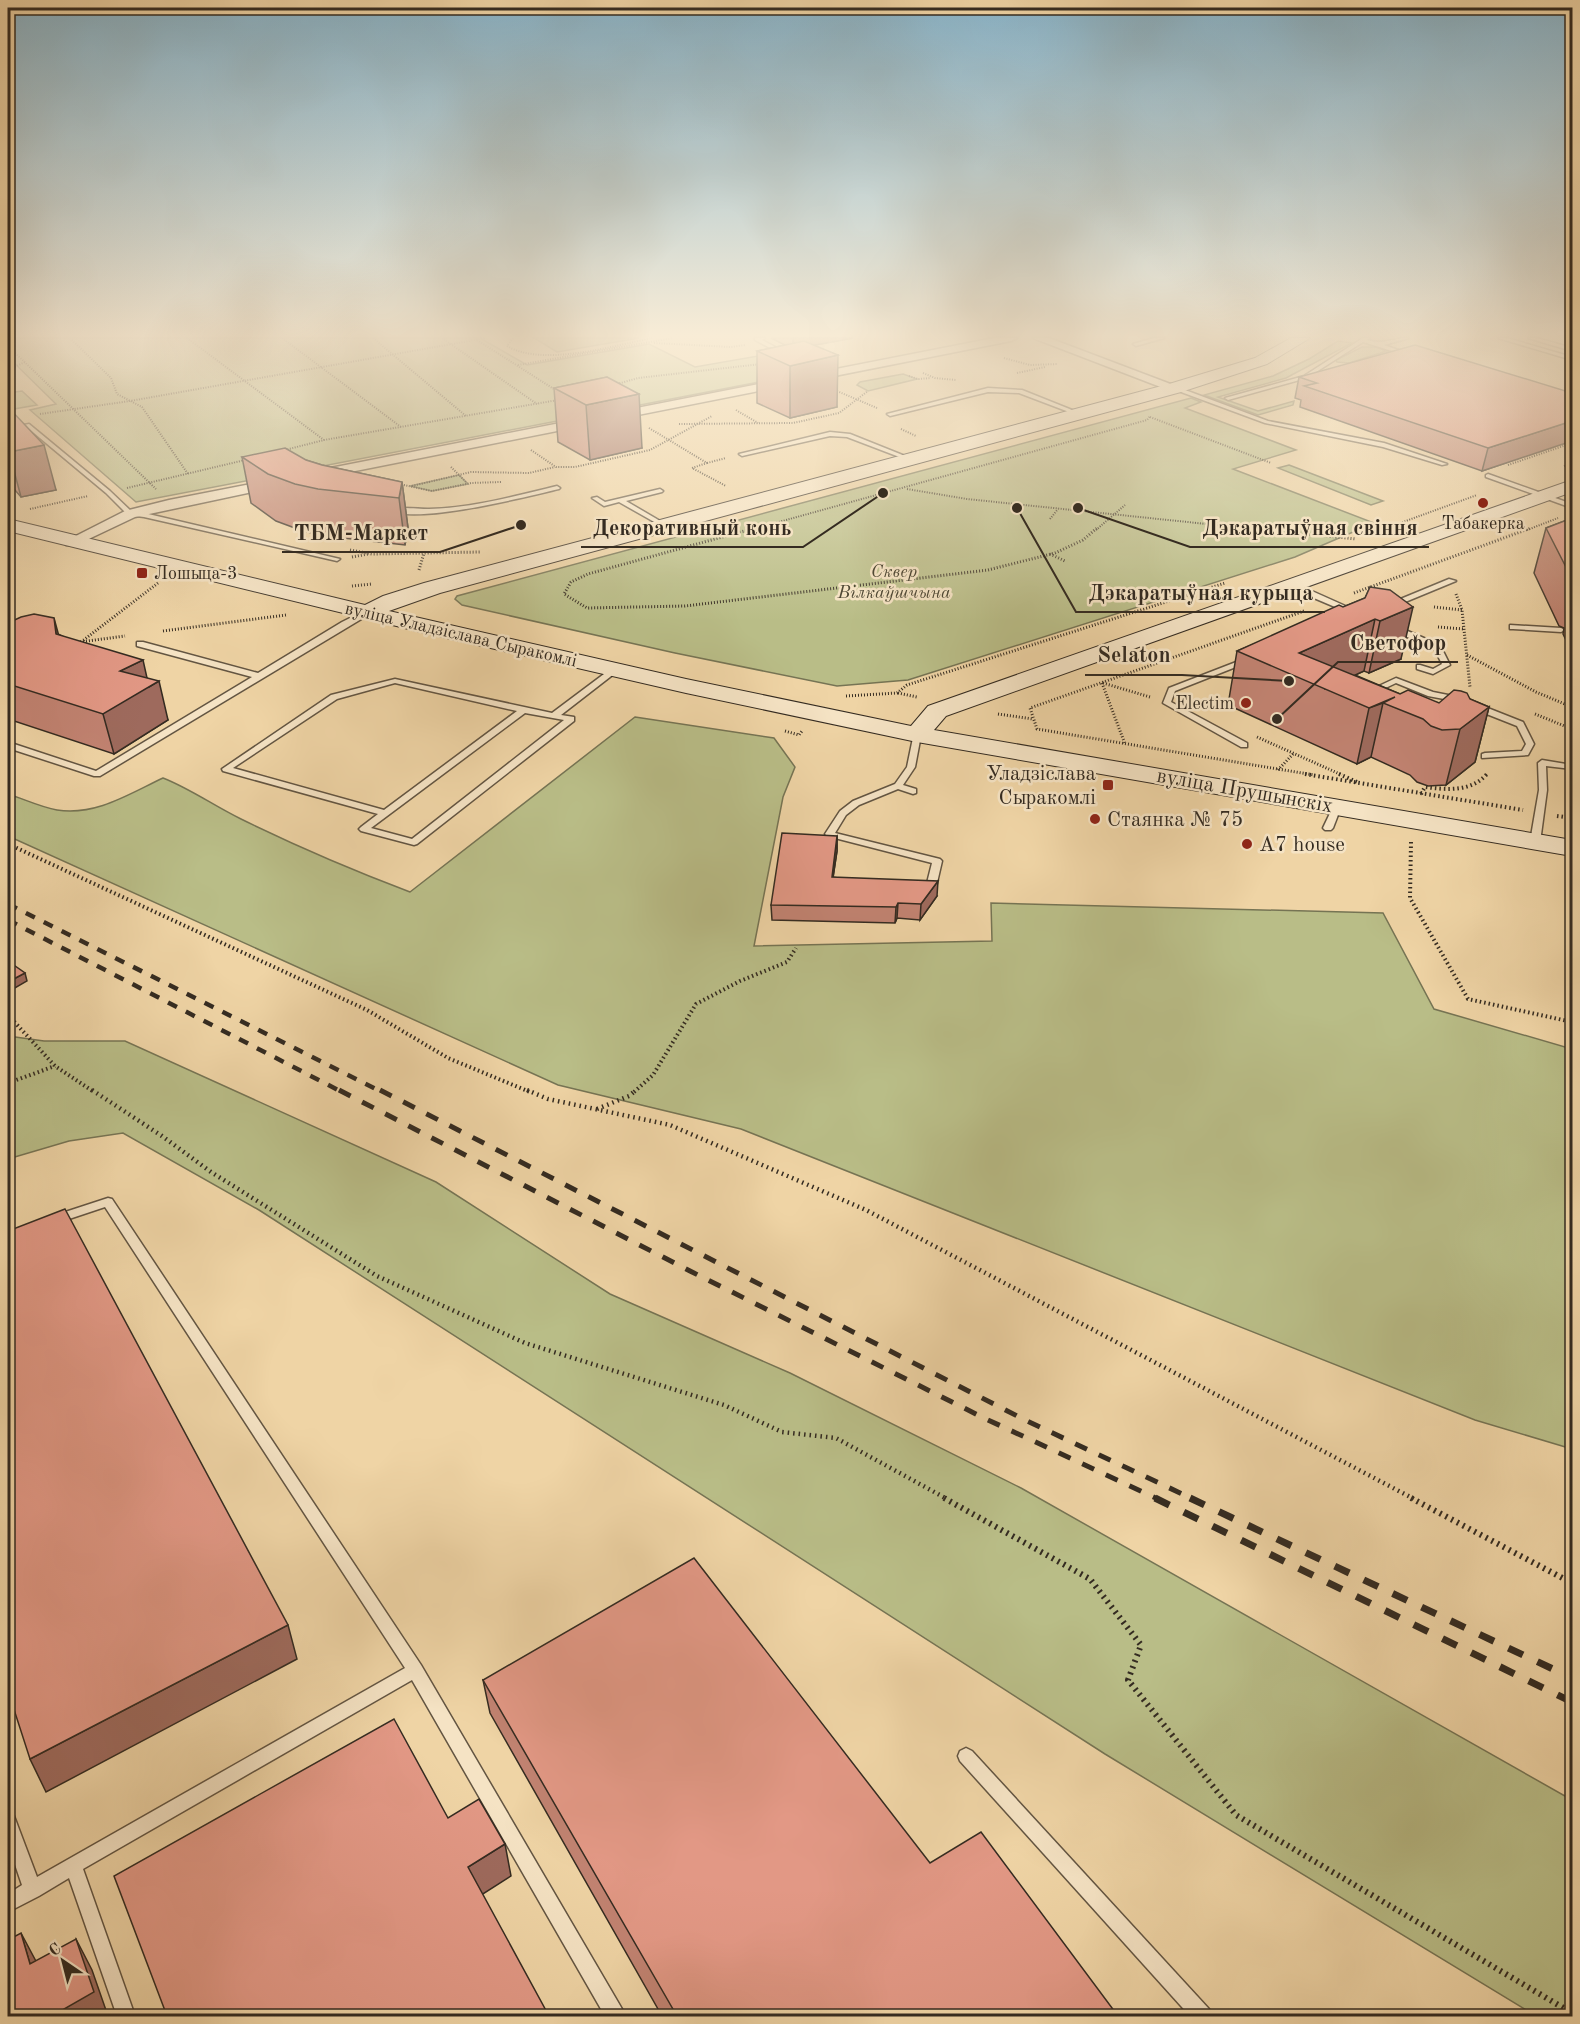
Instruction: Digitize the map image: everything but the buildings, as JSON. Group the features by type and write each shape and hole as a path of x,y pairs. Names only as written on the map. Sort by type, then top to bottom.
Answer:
{"street":[{"path":"71,542 130,514 169,504 533,432"},
{"path":"369,612 432,588 1012,432"},
{"path":"917,735 937,711 1572,486"},
{"name":"вуліца Уладзіслава Сыракомлі","path":"9,526 615,670 917,735"},
{"name":"вуліца Прушынскіх","path":"917,735 1118,768 1332,818 1572,848"}],"lane":[{"path":"37,432 108,492 130,514 144,515 337,559"},
{"path":"1320,432 1384,445 1444,464"},
{"path":"742,454 830,434 848,435 912,460"},
{"path":"1488,476 1572,506"},
{"path":"305,477 328,483"},
{"path":"380,508 414,513 462,508 557,488"},
{"path":"595,498 604,504 660,491"},
{"path":"620,500 665,526"},
{"path":"1381,608 1452,581"},
{"path":"1291,585 1362,615 1352,619"},
{"path":"8,745 98,774 369,612"},
{"path":"1381,623 1437,647 1446,665 1433,672 1420,667"},
{"path":"1513,627 1561,630"},
{"path":"140,644 259,676"},
{"path":"1245,745 1167,703 1172,690 1257,657"},
{"path":"554,716 615,670"},
{"path":"1365,695 1396,680 1431,694 1455,698 1520,724 1530,744 1525,753"},
{"path":"385,813 226,769 334,697 395,681 571,719 414,842 364,829 523,710"},
{"path":"917,735 911,767 898,786 856,803 843,813 830,834 937,861 932,887"},
{"path":"1485,756 1525,753 1542,763 1572,767"},
{"path":"1535,842 1543,790 1542,763"},
{"path":"898,786 913,791"},
{"path":"41,1225 108,1202 415,1670 615,2016"},
{"path":"8,1903 415,1670"},
{"path":"966,1756 1202,2016"},
{"path":"8,1822 33,1890"},
{"path":"74,1867 126,2016"}],"path":[{"path":"97,432 169,504"},
{"path":"159,432 188,474 245,460"},
{"path":"314,432 324,440"},
{"path":"279,452 324,440 369,432"},
{"path":"399,489 471,472 529,473 556,467 575,467 650,450 682,432"},
{"path":"1102,432 588,574 571,582 564,594 587,608 685,606 988,570 1050,554 1083,540 1125,505"},
{"path":"1195,432 1271,463"},
{"path":"510,437 556,467"},
{"path":"1503,466 1572,443"},
{"path":"678,444 707,463 692,468 726,486"},
{"path":"443,460 468,484"},
{"path":"1388,525 1510,484"},
{"path":"904,488 967,499 1356,539 1345,543"},
{"path":"874,491 880,494"},
{"path":"1050,519 1058,508"},
{"path":"1563,516 1030,708 1037,729 1572,818"},
{"path":"342,549 372,554 487,551"},
{"path":"1050,554 1065,561"},
{"path":"1444,560 1462,610 1470,689 1455,698"},
{"path":"72,646 165,579"},
{"path":"907,686 1233,581"},
{"path":"162,631 292,614"},
{"path":"1429,626 1464,629"},
{"path":"80,642 127,636"},
{"path":"1467,655 1536,692 1572,707"},
{"path":"1102,683 1125,745"},
{"path":"1251,734 1364,784"},
{"path":"1278,770 1293,754"},
{"path":"1421,793 1425,788 1450,791 1478,782 1486,776 1489,770 1490,765 1485,756"},
{"path":"1411,836 1410,898 1468,999 1572,1022"},
{"path":"8,844 367,1010 448,1058 548,1099 670,1125 866,1210 1572,1583"},
{"path":"597,1109 629,1096 653,1075 696,1004 740,981 787,962 796,948"},
{"path":"8,1015 55,1066 162,1136 210,1172 377,1276 525,1343 724,1405 782,1432 836,1438 1090,1579 1141,1645 1128,1680 1236,1815 1572,2013"},
{"path":"8,1083 55,1066"}],"green space":[{"path":"56,432 497,432 136,502"},
{"name":"Сквер Вілкаўшчына","path":"1063,432 1250,432 1296,450 1233,469 1374,523 1295,557 908,680 837,686 675,653 462,605 455,599 457,596"},
{"path":"1289,465 1383,501 1371,505 1278,468"},
{"path":"459,475 468,484 432,491 410,486"},
{"path":"635,717 774,738 795,767 783,797 754,946 992,941 991,903 1383,913 1434,1009 1572,1049 1572,1449 1475,1420 741,1129 558,1085 8,836 8,794 57,810 85,810 125,797 163,778 282,839 410,892"},
{"path":"8,1036 44,1041 125,1041 436,1182 610,1294 790,1373 1021,1488 1572,1800 1572,2016 1536,2016 1105,1754 259,1210 123,1133 69,1141 8,1159"}],"railway":[{"path":"8,904 382,1092"},
{"path":"8,920 342,1092"},
{"path":"339,1090 690,1271 986,1419 1158,1499"},
{"path":"380,1090 1027,1421 1193,1499"},
{"path":"1155,1498 1572,1702"},
{"path":"1190,1498 1572,1678"}],"place":[{"name":"Декоративный конь","path":"883,493"},
{"name":"Табакерка","path":"1483,503"},
{"name":"Дэкаратыўная курыца","path":"1017,508"},
{"name":"Дэкаратыўная свіння","path":"1078,508"},
{"name":"ТБМ-Маркет","path":"521,525"},
{"name":"Лошыца-3","path":"142,573"},
{"name":"Selaton","path":"1289,681"},
{"name":"Electim","path":"1246,703"},
{"name":"Светофор","path":"1277,719"},
{"name":"Уладзіслава Сыракомлі","path":"1108,785"},
{"name":"Стаянка № 75","path":"1095,819"},
{"name":"A7 house","path":"1247,844"}]}
